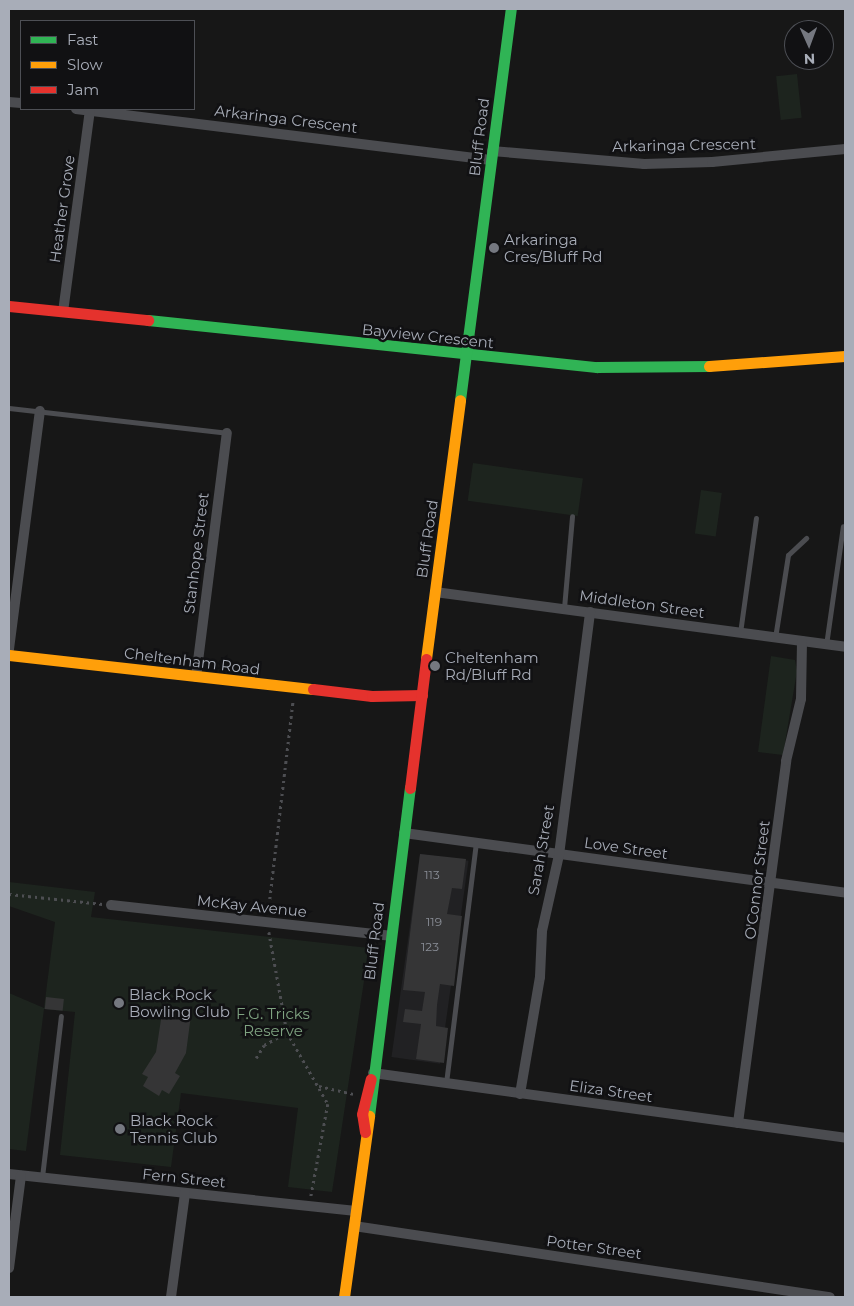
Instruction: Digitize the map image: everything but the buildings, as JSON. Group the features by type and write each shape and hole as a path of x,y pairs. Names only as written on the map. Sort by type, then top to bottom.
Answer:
{"street":[{"name":"Bluff Road","path":"344,1297 365,1132 362,1114 373,1073 511,9"},
{"name":"Arkaringa Crescent","path":"90,110 492,156 644,164 747,160 845,149"},
{"name":"Heather Grove","path":"63,312 90,110"},
{"name":"Bayview Crescent","path":"9,306 466,356 655,369 845,356"},
{"path":"9,649 40,411"},
{"name":"Stanhope Street","path":"196,677 227,433"},
{"name":"Middleton Street","path":"435,592 845,647"},
{"name":"Sarah Street","path":"520,1094 540,977 542,932 559,854 590,612"},
{"name":"O'Connor Street","path":"738,1123 772,883 786,761 801,699 802,642"},
{"name":"Cheltenham Road","path":"9,655 372,696 422,695"},
{"name":"Cheltenham Road","path":"372,696 420,708"},
{"name":"Love Street","path":"404,834 845,893"},
{"name":"McKay Avenue","path":"111,905 390,936"},
{"name":"Eliza Street","path":"373,1073 845,1138"},
{"name":"Fern Street","path":"9,1174 356,1211"},
{"path":"9,1268 22,1176"},
{"path":"171,1297 185,1193"},
{"name":"Potter Street","path":"354,1226 830,1297"}],"lane":[{"path":"9,408 227,433"},
{"path":"564,608 572,516"},
{"path":"740,634 756,518"},
{"path":"826,645 843,526"},
{"path":"775,638 788,555 806,538"},
{"path":"446,1083 476,843"},
{"path":"42,1178 61,1016"}],"path":[{"path":"295,688 266,923 287,1032 328,1104 328,1123 315,1161 310,1206"},
{"path":"9,894 111,905"},
{"path":"256,1058 264,1045 287,1032"},
{"path":"317,1086 353,1094"}],"shaded area":[{"path":"420,854 469,861 440,1064 391,1057"}],"green space":[{"path":"797,74 802,118 781,120 776,76"},
{"path":"473,463 583,478 578,516 468,501"},
{"path":"701,490 722,493 716,536 695,534"},
{"path":"771,656 795,660 797,671 783,755 758,752"},
{"name":"F.G. Tricks Reserve","path":"9,882 95,892 91,917 369,948 332,1192 288,1187 298,1108 181,1093 171,1167 60,1155 75,1012 44,1009 26,1151 9,1149 9,993 44,1008 55,922 9,906"}],"traffic: fast":[{"path":"460,400 511,9"},
{"path":"148,320 597,367 709,366"},
{"path":"369,1116 410,788"}],"traffic: slow":[{"path":"709,366 845,356"},
{"path":"426,659 460,400"},
{"path":"9,655 313,689"},
{"path":"344,1297 369,1116"}],"traffic: jam":[{"path":"9,306 148,320"},
{"path":"410,788 426,659"},
{"path":"313,689 372,696 422,695"},
{"path":"365,1132 362,1114 371,1079"}],"place":[{"name":"Arkaringa Cres/Bluff Rd","path":"494,248"},
{"name":"Cheltenham Rd/Bluff Rd","path":"435,666"},
{"name":"Black Rock Bowling Club","path":"119,1003"},
{"name":"Black Rock Tennis Club","path":"120,1129"}]}
